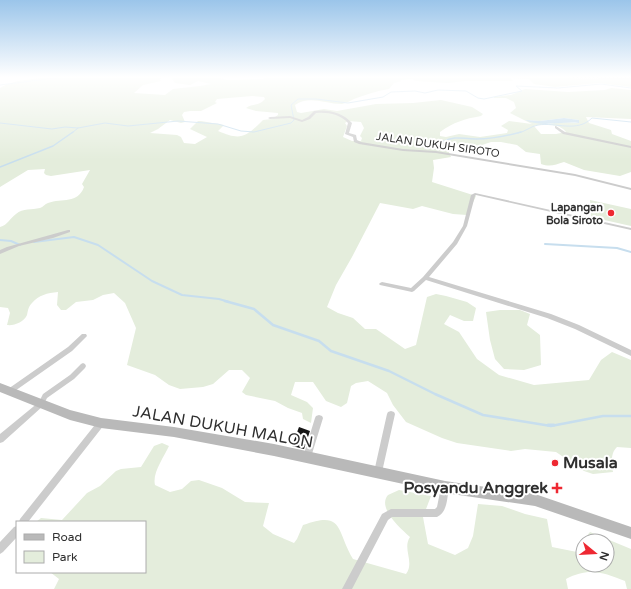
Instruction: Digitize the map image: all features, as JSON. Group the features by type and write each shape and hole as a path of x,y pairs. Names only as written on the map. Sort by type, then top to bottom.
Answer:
{"street":[{"name":"JALAN DUKUH SIROTO","path":"270,118 294,118 302,121 310,118 315,112 319,111 341,115 344,116 350,123 347,134 355,136 356,141 360,143 403,150 436,152 575,175 631,189"},
{"path":"556,127 564,133 631,147"},
{"path":"382,284 412,290 425,278 455,243 468,218 473,195 476,194 631,229"},
{"path":"0,252 21,243 55,236 68,231"},
{"path":"425,278 549,316 577,327 631,353"},
{"path":"10,391 70,349 84,336"},
{"path":"0,439 41,404 46,396 72,377 83,366"},
{"name":"JALAN DUKUH MALON","path":"0,387 70,415 101,423 174,432 274,450 445,487 535,500 631,533"},
{"path":"378,472 391,414"},
{"path":"307,457 319,418"},
{"path":"24,521 101,423"},
{"path":"347,589 385,517 391,513 437,513 441,509 445,487"},
{"path":"0,549 16,531"}],"green space":[{"path":"0,104 214,104 201,111 184,112 182,115 185,122 181,123 170,120 150,133 177,135 181,137 184,143 195,144 207,137 190,129 198,121 224,125 218,131 232,136 243,136 263,120 272,119 278,115 278,113 256,111 246,108 256,104 296,104 297,112 301,113 324,109 337,111 373,104 461,104 472,107 483,114 481,116 455,123 440,132 440,136 446,137 459,134 480,137 507,133 508,130 501,126 509,121 532,124 510,113 516,108 515,104 631,104 631,119 586,117 589,123 611,130 612,134 631,141 631,172 620,176 584,170 564,162 544,165 541,164 540,154 526,152 517,145 491,142 482,145 476,151 462,149 455,142 449,142 447,148 451,157 433,160 434,168 432,182 476,196 467,215 453,214 422,206 413,209 380,203 336,285 327,307 338,313 353,318 365,329 376,329 405,349 416,345 427,297 436,294 467,302 476,308 473,321 464,321 450,315 444,324 459,332 477,359 499,375 534,385 589,380 601,360 612,352 631,360 631,448 617,447 613,452 613,472 593,474 584,471 556,452 525,449 511,451 457,443 406,422 393,405 387,393 368,381 356,383 351,386 347,403 341,407 326,401 313,382 295,382 291,395 307,402 313,408 311,423 303,419 302,413 275,401 246,395 242,392 250,378 242,370 229,370 213,384 203,387 180,389 169,385 155,375 127,365 136,328 125,303 114,293 103,295 93,300 76,302 66,310 61,310 57,305 58,292 40,296 32,303 24,320 16,324 7,325 10,313 8,308 0,307 0,227 5,225 19,212 40,208 48,203 69,200 78,196 84,187 82,184 90,170 51,176 44,173 45,169 28,170 0,187","holes":["564,118 579,120 579,123 561,122 548,124 525,120 540,121","348,121 361,122 364,128 360,136 362,138 361,141 352,141 343,137 347,126 345,123","553,125 560,127 566,132 541,134 534,126"]},
{"name":"Lapangan Bola Siroto","path":"590,200 631,209 631,226 591,217"},
{"path":"520,310 530,314 527,325 540,335 541,365 524,370 504,369 495,359 490,340 486,312"},
{"path":"162,443 169,446 155,475 155,485 170,492 182,489 191,481 199,480 222,488 245,502 269,503 263,526 273,534 294,543 303,525 316,521 326,520 332,522 341,532 353,559 406,574 409,565 407,546 410,537 387,512 385,500 388,495 399,490 431,496 423,517 428,544 455,555 468,548 473,536 478,504 502,506 525,514 547,519 552,547 575,552 575,573 581,573 566,579 568,589 54,589 59,579 51,573 146,573 146,521 37,521 41,518 62,520 87,493 100,486 116,471 141,467 154,446"},
{"path":"615,542 631,549 631,589 627,589 625,581 602,573 615,573"}],"water":[{"path":"564,118 579,120 579,123 538,124 525,120 540,121"}],"building":[{"path":"299,427 310,431 304,449 292,446"}],"waterway":[{"path":"78,128 105,123 128,126 178,121 218,124 241,131 254,132 291,123 294,120 292,104"},
{"path":"520,132 538,125 545,124 566,126 580,125 592,118 631,122"},
{"path":"0,123 52,129 65,127 78,128"},
{"path":"72,133 78,128"},
{"path":"0,167 53,146 73,132"},
{"path":"442,142 455,138 476,139 505,136 520,132"},
{"path":"34,242 74,237 98,245 152,281 182,295 219,299 229,302"},
{"path":"0,240 11,241 20,245"},
{"path":"545,244 617,248 631,252"},
{"path":"225,301 254,309 273,325 319,341 331,351 389,371 435,394 483,415 551,426 603,416 631,416"},
{"path":"548,425 554,425"}],"place":[{"name":"Lapangan Bola Siroto","path":"611,213"},
{"name":"Musala","path":"555,463"},
{"name":"Posyandu Anggrek","path":"557,488"}]}
